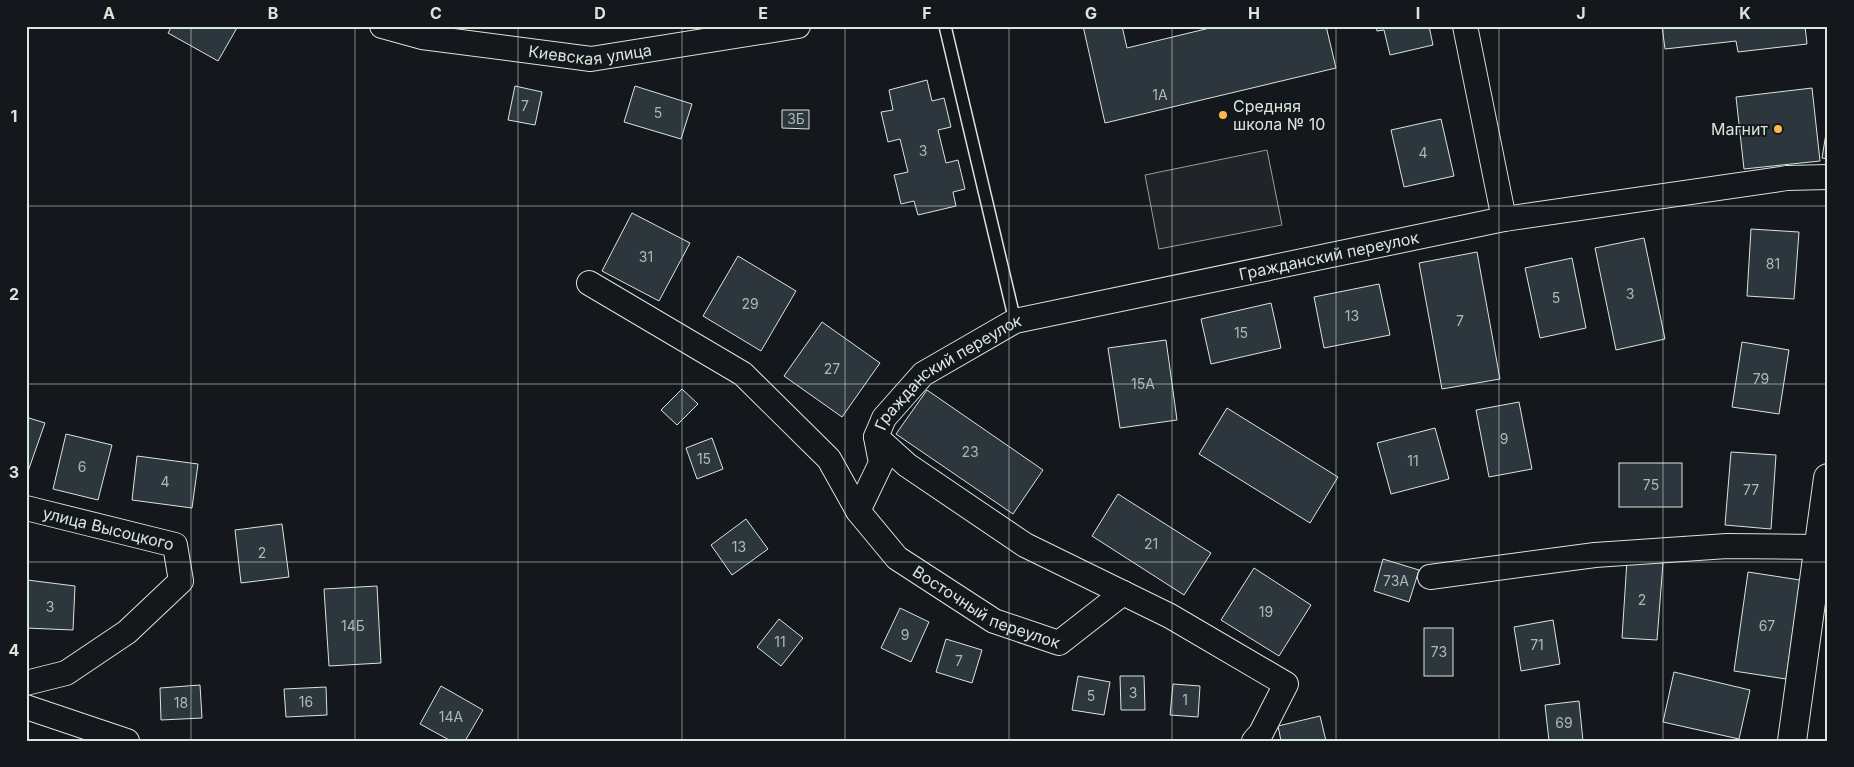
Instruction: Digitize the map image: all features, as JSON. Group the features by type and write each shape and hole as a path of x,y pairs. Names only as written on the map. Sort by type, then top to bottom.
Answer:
{"main road":[{"path":"1792,741 1823,548 1828,478"}],"street":[{"name":"Киевская улица","path":"382,26 422,37 591,59 798,26"},
{"path":"1466,26 1504,220"},
{"name":"Гражданский переулок","path":"858,511 881,463 876,437 884,418 923,374 1015,321 1504,220 1787,178 1828,177"},
{"path":"589,282 743,374 829,459 858,511"},
{"name":"Гражданский переулок","path":"876,437 908,466 1025,545 1170,616 1286,684 1261,733 1254,741"},
{"name":"улица Высоцкого","path":"26,508 175,545 181,581 127,632 66,673 26,683"},
{"name":"Восточный переулок","path":"858,511 897,558 994,621 1059,642 1123,593"},
{"path":"1430,577 1604,555 1727,546 1823,548"},
{"path":"26,707 127,741"}],"lane":[{"path":"945,26 1015,321"}],"shaded area":[{"path":"1267,150 1282,225 1159,249 1145,175"}],"building":[{"path":"172,26 238,26 218,61 168,33"},
{"path":"1083,26 1122,26 1127,48 1218,26 1326,26 1336,68 1105,123"},
{"path":"1376,26 1429,26 1433,45 1390,55 1384,30 1377,31"},
{"path":"1662,26 1805,26 1807,44 1738,52 1736,41 1665,49"},
{"path":"927,80 932,101 944,98 951,127 938,130 946,163 958,160 965,189 953,192 956,206 918,215 914,201 901,204 894,175 908,172 900,139 888,142 881,112 893,110 889,90"},
{"path":"515,86 542,92 535,125 508,120"},
{"path":"635,86 692,104 681,139 624,122"},
{"name":"Магнит","path":"1812,88 1820,161 1744,169 1736,97"},
{"path":"782,110 809,110 809,129 782,128"},
{"path":"1441,119 1454,176 1404,187 1391,130"},
{"path":"1828,121 1828,159 1822,158"},
{"path":"632,213 690,243 659,301 602,271"},
{"path":"1751,229 1799,232 1794,299 1747,296"},
{"path":"1644,238 1665,339 1616,350 1595,248"},
{"path":"1477,252 1500,379 1442,389 1419,263"},
{"path":"738,256 796,291 761,351 703,316"},
{"path":"1572,258 1586,328 1540,338 1525,268"},
{"path":"1379,284 1390,335 1324,348 1314,297"},
{"path":"1271,303 1281,348 1211,364 1201,319"},
{"path":"822,322 880,363 842,417 784,376"},
{"path":"1166,340 1177,420 1120,428 1108,348"},
{"path":"1742,342 1789,350 1779,414 1732,407"},
{"path":"682,389 698,404 677,425 661,410"},
{"path":"927,390 1043,470 1013,514 896,434"},
{"path":"1519,402 1532,469 1489,477 1476,410"},
{"path":"1227,408 1338,477 1310,523 1199,454"},
{"path":"26,417 45,423 26,477"},
{"path":"1435,428 1449,479 1391,494 1377,443"},
{"path":"66,434 112,445 98,500 53,489"},
{"path":"712,438 723,469 697,479 686,448"},
{"path":"1731,452 1776,455 1771,529 1725,525"},
{"path":"137,456 198,464 192,508 132,500"},
{"path":"1619,463 1682,463 1682,507 1619,507"},
{"path":"1118,494 1211,553 1184,595 1092,536"},
{"path":"746,519 768,549 732,575 711,545"},
{"path":"282,524 289,577 241,583 235,530"},
{"path":"1383,559 1419,570 1409,602 1374,591"},
{"path":"1627,560 1663,563 1657,640 1622,638"},
{"path":"1254,568 1311,605 1279,656 1221,620"},
{"path":"1748,572 1800,580 1786,679 1734,671"},
{"path":"27,580 75,586 73,630 26,628"},
{"path":"377,586 381,663 329,666 324,589"},
{"path":"900,608 929,622 911,662 881,648"},
{"path":"779,619 803,638 781,666 757,647"},
{"path":"1553,620 1560,664 1521,671 1514,627"},
{"path":"1424,628 1453,628 1453,676 1424,676"},
{"path":"946,639 982,650 972,683 936,672"},
{"path":"1674,672 1750,690 1739,739 1663,722"},
{"path":"1078,676 1110,682 1104,715 1072,710"},
{"path":"1120,676 1144,676 1145,710 1121,710"},
{"path":"1173,684 1200,686 1198,717 1170,715"},
{"path":"200,685 202,718 161,720 160,688"},
{"path":"441,686 483,710 465,741 451,741 420,724"},
{"path":"326,687 327,715 286,717 284,689"},
{"path":"1579,701 1583,741 1549,741 1545,705"},
{"path":"1320,716 1326,741 1281,741 1278,726"}],"place":[{"name":"Средняя школа № 10","path":"1223,115"},
{"name":"Магнит","path":"1778,129"}]}
